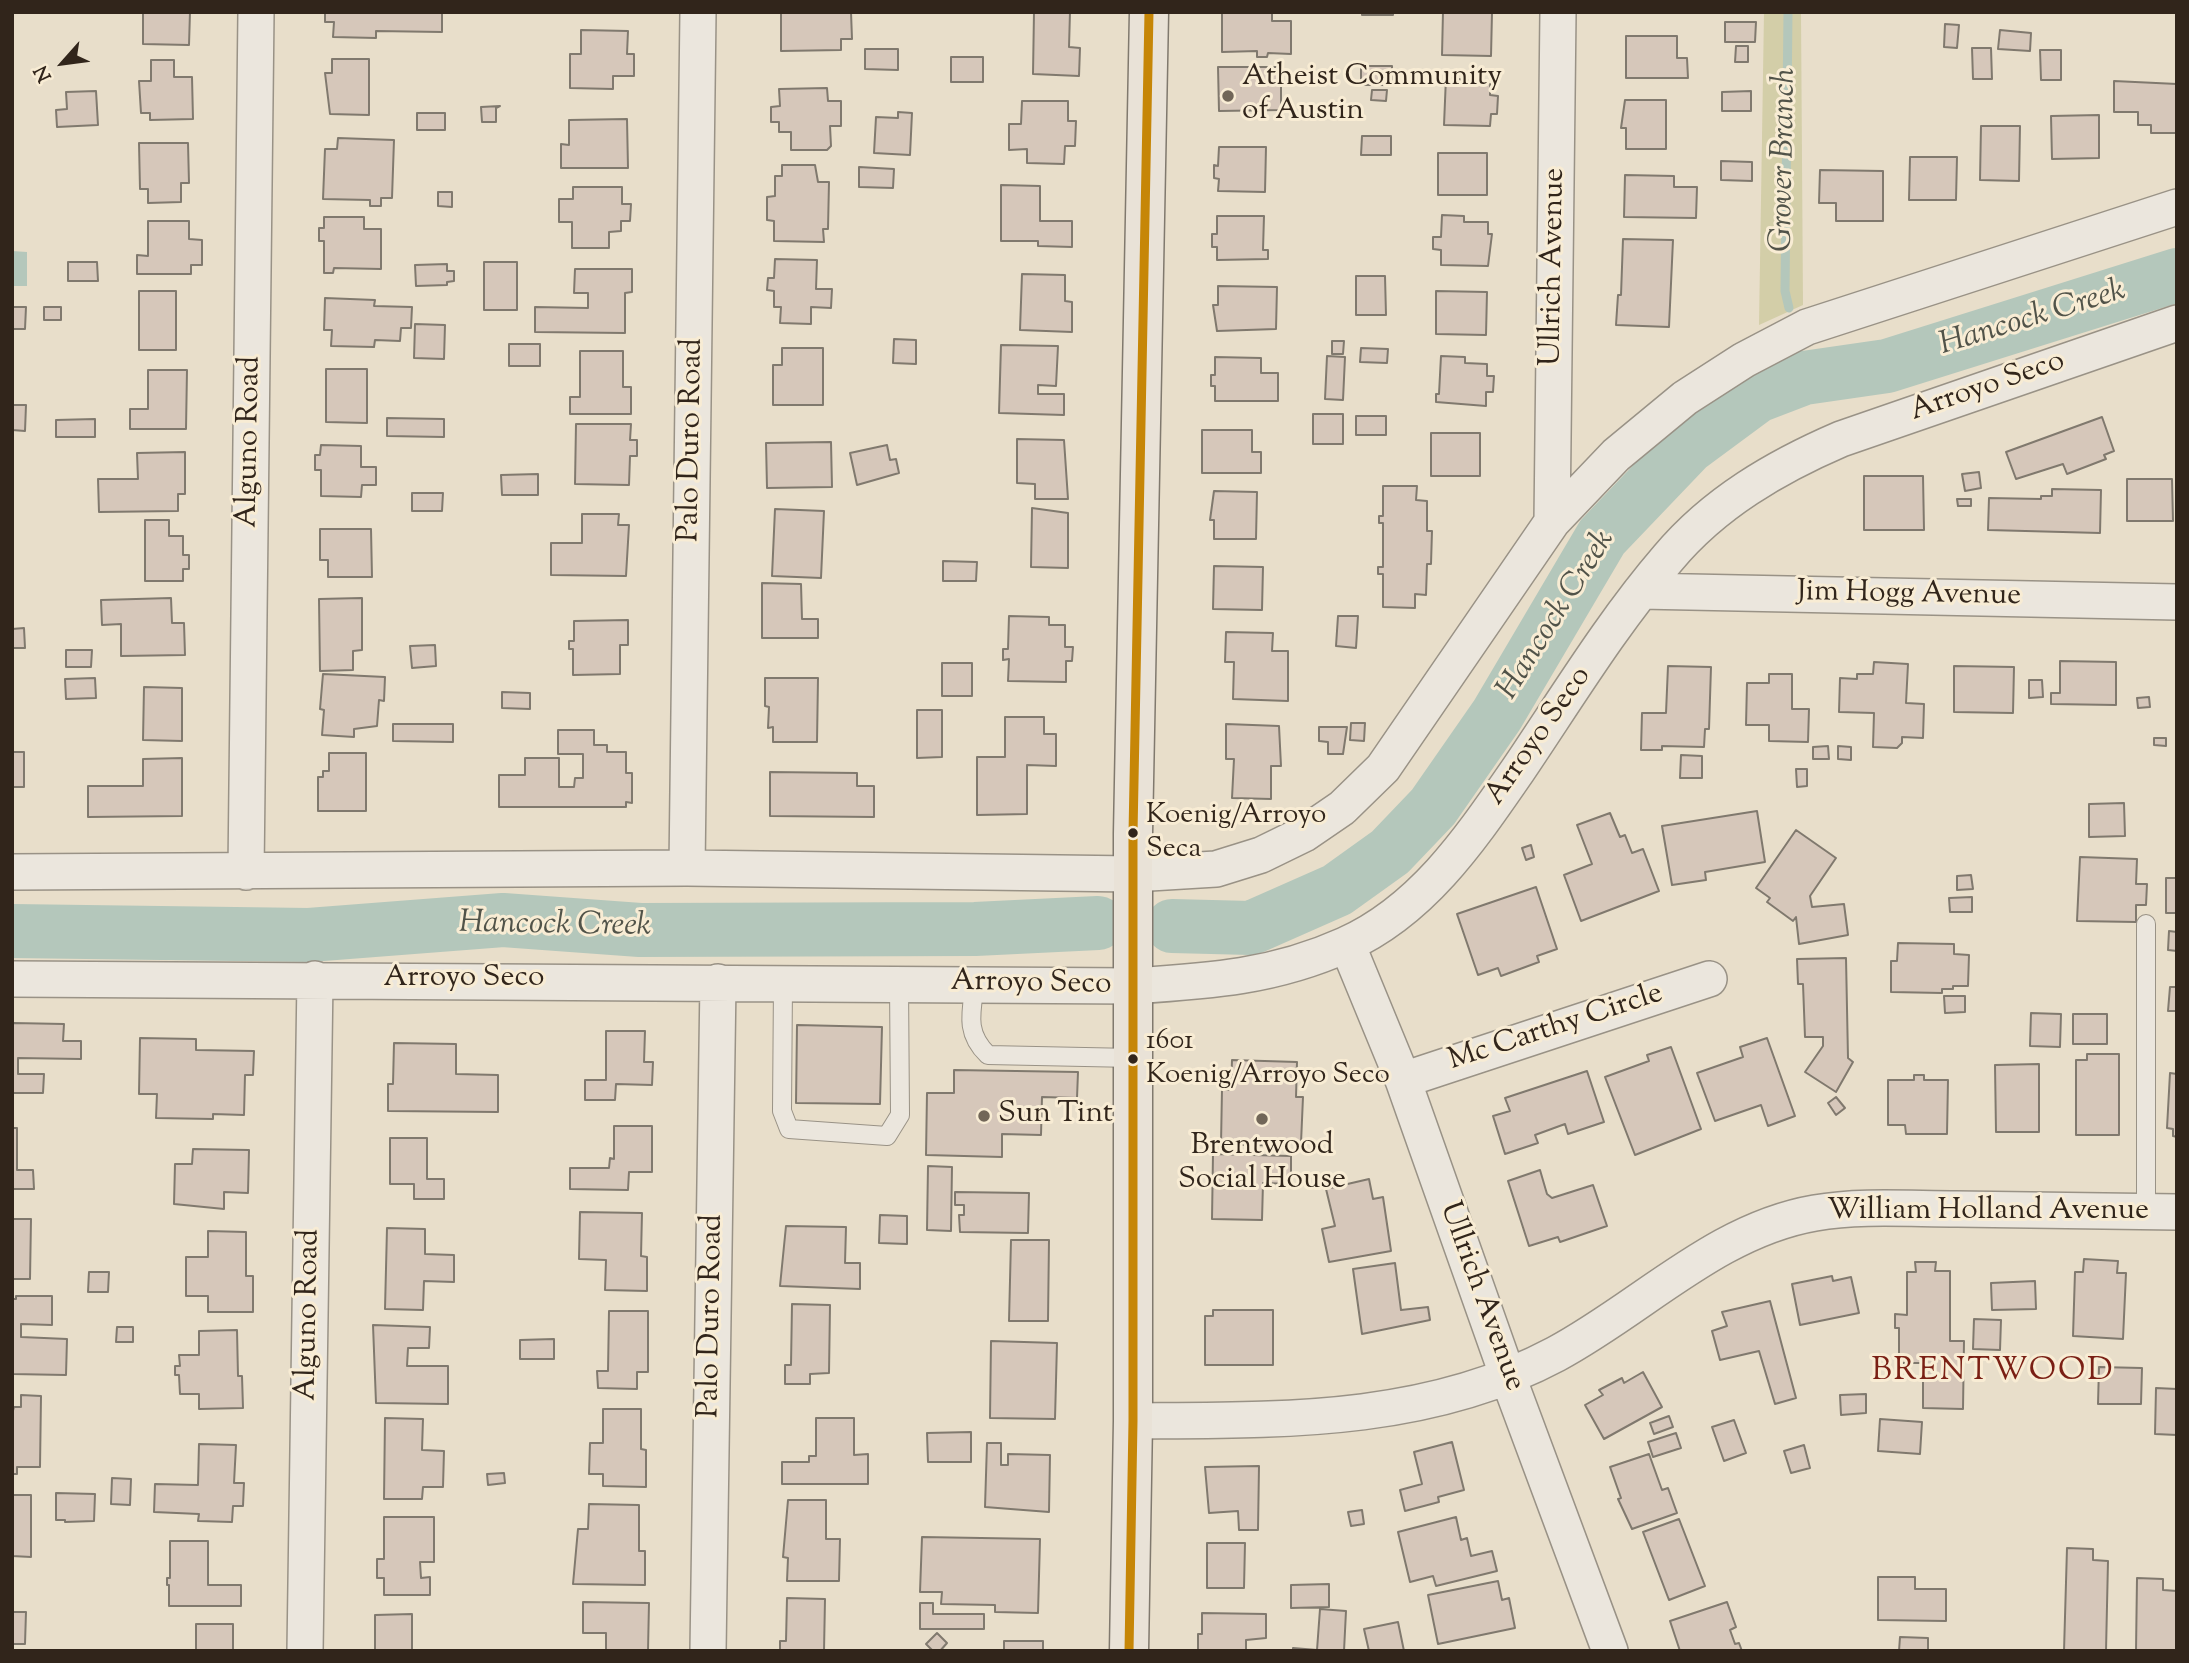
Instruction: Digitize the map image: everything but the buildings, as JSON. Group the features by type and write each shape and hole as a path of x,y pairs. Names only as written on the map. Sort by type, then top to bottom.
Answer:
{"main road":[{"path":"1129,1651 1133,1421 1133,874 1149,12"}],"street":[{"name":"Alguno Road","path":"246,872 256,12"},
{"name":"Palo Duro Road","path":"687,868 698,12"},
{"name":"Ullrich Avenue","path":"1552,522 1558,12"},
{"path":"12,872 687,868 1133,874 1216,869 1261,855 1304,834 1342,808 1382,768 1552,522 1584,485 1650,426 1713,379 1807,327 2177,207"},
{"name":"Arroyo Seco","path":"12,979 1133,986 1249,977 1296,965 1347,944 1387,921 1429,886 1468,842 1641,591 1678,546 1711,516 1762,478 1796,458 1841,439 2177,323"},
{"name":"Jim Hogg Avenue","path":"1641,591 2177,602"},
{"name":"Ullrich Avenue","path":"1347,944 1403,1080 1508,1377 1610,1651"},
{"name":"Alguno Road","path":"305,1651 316,979"},
{"name":"Mc Carthy Circle","path":"1403,1080 1709,979"},
{"name":"Palo Duro Road","path":"708,1651 718,982"},
{"name":"William Holland Avenue","path":"1133,1421 1281,1421 1355,1415 1508,1377 1609,1324 1741,1236 1814,1213 1901,1209 2161,1212"}],"lane":[{"path":"2146,924 2161,1212"},
{"path":"783,983 782,1111 789,1129 887,1136 900,1115 899,984"},
{"path":"975,984 970,1021 976,1043 988,1055 1133,1058"}],"shaded area":[{"path":"1764,12 1801,12 1803,305 1759,325"},
{"path":"12,251 27,252 27,286 12,286"}],"waterway":[{"name":"Grover Branch","path":"1788,12 1785,291 1789,308"},
{"name":"Hancock Creek","path":"1172,926 1251,928 1337,890 1390,852 1433,807 1497,715 1602,537 1688,447 1757,396 1804,378 1887,366 2177,275"},
{"name":"Grover Branch","path":"1800,359 1804,378"},
{"name":"Hancock Creek","path":"12,931 309,935 503,920 640,930 975,929 1098,923"}],"transit line":[{"path":"1129,1651 1133,1421 1133,833 1149,12"}],"place":[{"name":"Atheist Community of Austin","path":"1228,96"},
{"name":"Koenig/Arroyo Seca","path":"1133,833"},
{"name":"1601 Koenig/Arroyo Seco","path":"1133,1059"},
{"name":"Sun Tint","path":"984,1116"},
{"name":"Brentwood Social House","path":"1262,1119"}],"district":[{"name":"BRENTWOOD","path":"1993,1374"}]}
